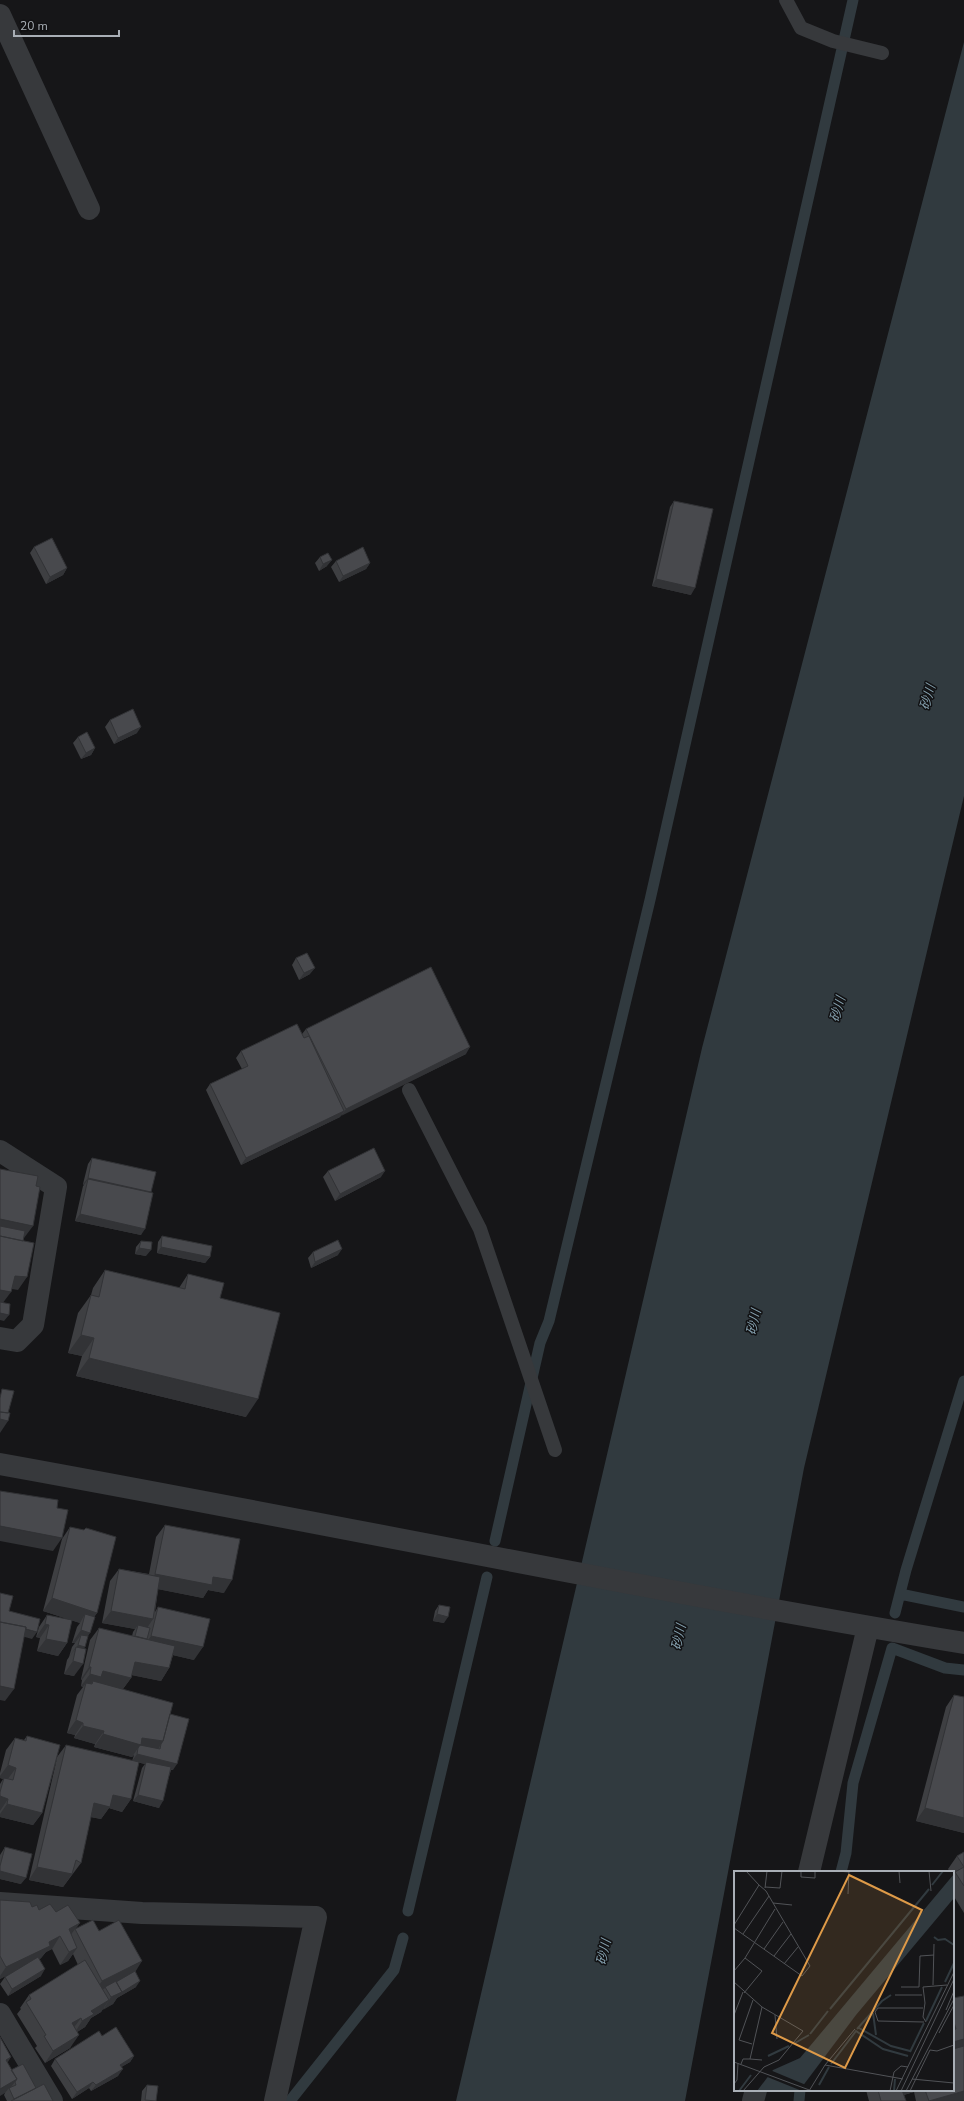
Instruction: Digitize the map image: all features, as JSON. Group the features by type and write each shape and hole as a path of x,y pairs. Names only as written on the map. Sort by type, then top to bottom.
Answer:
{"street":[{"path":"0,15 89,209"},
{"path":"0,1151 56,1187 33,1325 17,1341 0,1338"},
{"path":"0,1464 546,1569 861,1626 964,1643"},
{"path":"808,1871 861,1626"},
{"path":"0,1902 142,1913 316,1917 275,2101"},
{"path":"0,2014 52,2101"},
{"path":"753,2101 756,2091"}],"lane":[{"path":"786,0 801,28 833,40 882,53"},
{"path":"409,1090 480,1229 555,1450"}],"water":[{"name":"砂川","path":"964,42 964,796 804,1468 685,2101 456,2101 702,1048"}],"building":[{"path":"674,501 713,509 695,588 656,579"},
{"path":"52,538 67,568 50,577 34,547"},
{"path":"363,547 370,563 343,576 336,561"},
{"path":"328,553 332,560 323,564 320,557"},
{"path":"133,709 141,727 118,738 110,720"},
{"path":"87,732 95,748 86,753 78,737"},
{"path":"307,953 315,968 304,973 296,958"},
{"path":"431,967 470,1047 346,1109 306,1029"},
{"path":"297,1024 304,1038 309,1036 344,1111 246,1158 210,1084 248,1066 241,1051"},
{"path":"374,1148 385,1171 340,1194 328,1171"},
{"path":"92,1158 156,1172 151,1192 88,1178"},
{"path":"0,1169 38,1176 36,1186 40,1187 33,1226 0,1219"},
{"path":"88,1179 153,1193 145,1229 80,1214"},
{"path":"0,1226 25,1231 23,1241 0,1236"},
{"path":"0,1236 34,1243 27,1277 15,1276 11,1292 0,1290"},
{"path":"162,1236 212,1246 210,1257 161,1247"},
{"path":"338,1240 342,1249 315,1262 313,1252"},
{"path":"141,1241 152,1242 151,1250 139,1248"},
{"path":"105,1270 185,1289 188,1274 224,1283 220,1298 280,1313 258,1399 89,1358 94,1338 81,1335 91,1295 99,1297"},
{"path":"0,1302 10,1304 9,1315 0,1313"},
{"path":"2,1389 14,1391 8,1413 0,1412 0,1398"},
{"path":"0,1412 10,1413 8,1421 0,1419"},
{"path":"0,1491 58,1500 57,1508 68,1510 62,1538 0,1526"},
{"path":"165,1525 240,1539 232,1580 213,1577 212,1585 155,1574"},
{"path":"70,1527 84,1530 86,1528 116,1537 97,1613 52,1598"},
{"path":"119,1569 160,1577 153,1619 111,1611"},
{"path":"0,1593 13,1596 9,1611 40,1619 37,1632 26,1629 26,1627 0,1622"},
{"path":"439,1605 450,1607 448,1617 437,1614"},
{"path":"158,1607 210,1619 203,1647 151,1636"},
{"path":"85,1614 95,1617 90,1633 81,1630"},
{"path":"47,1615 72,1620 67,1643 46,1639 49,1625 45,1624"},
{"path":"0,1622 26,1627 14,1689 0,1686"},
{"path":"138,1625 150,1628 147,1639 135,1636"},
{"path":"99,1628 175,1646 169,1668 135,1662 131,1678 103,1671 101,1677 90,1674 91,1667 89,1667"},
{"path":"81,1635 88,1636 85,1647 78,1645"},
{"path":"76,1647 86,1649 83,1664 73,1661"},
{"path":"93,1681 173,1703 163,1741 142,1738 141,1745 103,1734 104,1731 83,1726 83,1723 76,1720 86,1683 92,1684"},
{"path":"954,1695 964,1697 964,1818 925,1808"},
{"path":"170,1714 189,1719 177,1764 137,1754 140,1745 160,1749"},
{"path":"27,1736 60,1745 42,1813 7,1804 8,1799 0,1796 4,1778 13,1780 16,1768 8,1765 15,1738 26,1741"},
{"path":"66,1745 139,1762 131,1799 113,1795 110,1807 94,1803 81,1863 76,1860 72,1874 37,1867"},
{"path":"146,1762 171,1767 163,1801 138,1795"},
{"path":"5,1847 32,1854 26,1878 0,1871"},
{"path":"964,1852 964,1867 957,1856"},
{"path":"964,1867 964,1886 955,1872"},
{"path":"0,1900 30,1902 32,1907 37,1905 39,1910 50,1904 56,1912 68,1905 80,1923 69,1929 77,1948 69,1952 60,1936 49,1942 50,1946 6,1967 0,1956"},
{"path":"93,1920 99,1931 119,1920 142,1961 102,1981 75,1929"},
{"path":"38,1957 45,1969 12,1989 5,1977"},
{"path":"85,1960 109,2000 91,2011 94,2014 82,2021 81,2018 72,2023 79,2035 53,2051 44,2036 46,2035 26,2002 31,1999 29,1995"},
{"path":"135,1971 140,1981 122,1992 116,1982"},
{"path":"116,1981 122,1992 111,1997 105,1987"},
{"path":"964,1996 964,2039 954,2042 954,2030 956,2029 954,2022 954,1998"},
{"path":"116,2027 134,2056 120,2065 123,2069 96,2085 93,2082 77,2092 55,2059 99,2031 102,2036"},
{"path":"0,2037 11,2057 6,2060 17,2079 0,2089"},
{"path":"964,2046 964,2091 929,2101 925,2091 954,2091 954,2049"},
{"path":"23,2064 36,2088 14,2099 9,2088 16,2085 15,2082 17,2079 11,2070"},
{"path":"44,2084 53,2101 11,2101"},
{"path":"147,2085 158,2086 156,2101 145,2100"},
{"path":"878,2091 902,2091 906,2101 881,2101"}],"waterway":[{"path":"495,1541 540,1343 549,1321 650,900 853,0"},
{"path":"895,1613 906,1570 964,1381"},
{"path":"408,1911 487,1577"},
{"path":"900,1594 964,1607"},
{"path":"841,1871 846,1853 853,1783 892,1648 945,1668 964,1670"},
{"path":"290,2101 394,1970 403,1938"},
{"path":"799,2101 800,2091"}]}
